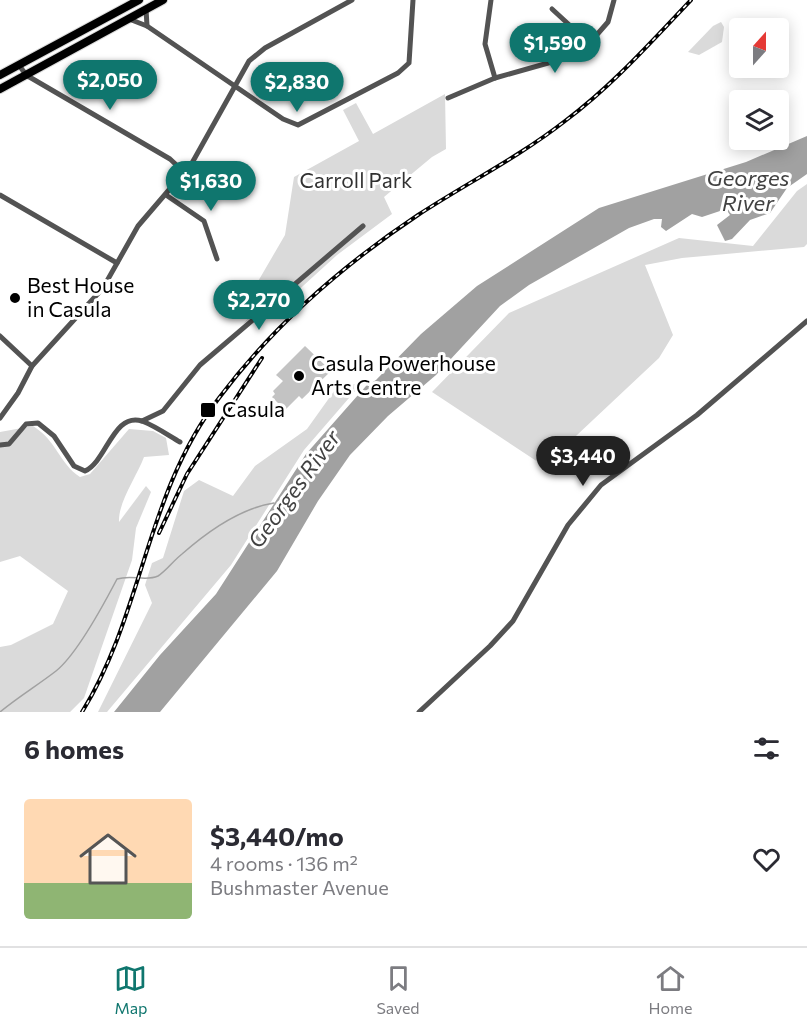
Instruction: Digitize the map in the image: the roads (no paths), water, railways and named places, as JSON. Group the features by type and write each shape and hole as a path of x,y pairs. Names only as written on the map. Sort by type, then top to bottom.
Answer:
{"highway":[{"path":"0,75 139,0"},
{"path":"0,89 163,0"}],"street":[{"path":"0,418 18,393 32,366 103,288 138,226 166,195 199,152 249,61 260,51 352,0"},
{"path":"129,19 147,26 291,123 307,122 398,73 409,63 412,0"},
{"path":"491,0 485,44 495,78"},
{"path":"448,98 495,78 574,57 590,44 608,22 614,0"},
{"path":"146,9 147,26"},
{"path":"552,9 590,44"},
{"path":"19,65 26,75 170,159 184,172"},
{"path":"0,195 117,263"},
{"path":"166,195 204,221 217,259"},
{"path":"0,445 9,444 26,424 38,423 54,436 74,466 85,471 98,460 118,428 128,421 142,421 163,411 200,365 363,226"},
{"path":"419,712 490,646 513,621 568,525 601,485 697,416 807,321"},
{"path":"0,336 32,366"},
{"path":"142,421 180,442"}],"water":[{"name":"Georges River","path":"807,136 807,174 787,188 770,213 750,220 732,239 725,241 717,225 730,215 726,209 702,217 692,214 666,231 661,227 662,219 654,219 629,228 529,285 500,306 436,375 388,416 350,455 318,501 277,571 160,712 114,712 160,655 216,594 306,454 366,386 376,380 421,334 477,286 599,208 746,162 774,150 789,150 789,144"}],"waterway":[{"path":"0,712 64,663 90,628 117,579 158,576 179,556 225,522 249,510 274,503"}],"railway":[{"path":"82,712 103,674 133,594 159,513 194,435 219,398 262,346 336,276 390,234 530,146 582,107 631,63 691,0"},
{"path":"159,533 187,474 262,358"}],"place":[{"name":"Best House in Casula","path":"15,298"},
{"name":"Casula Powerhouse Arts Centre","path":"299,376"},
{"name":"Casula","path":"208,410"}],"park label":[{"name":"Carroll Park","path":"356,181"}]}
